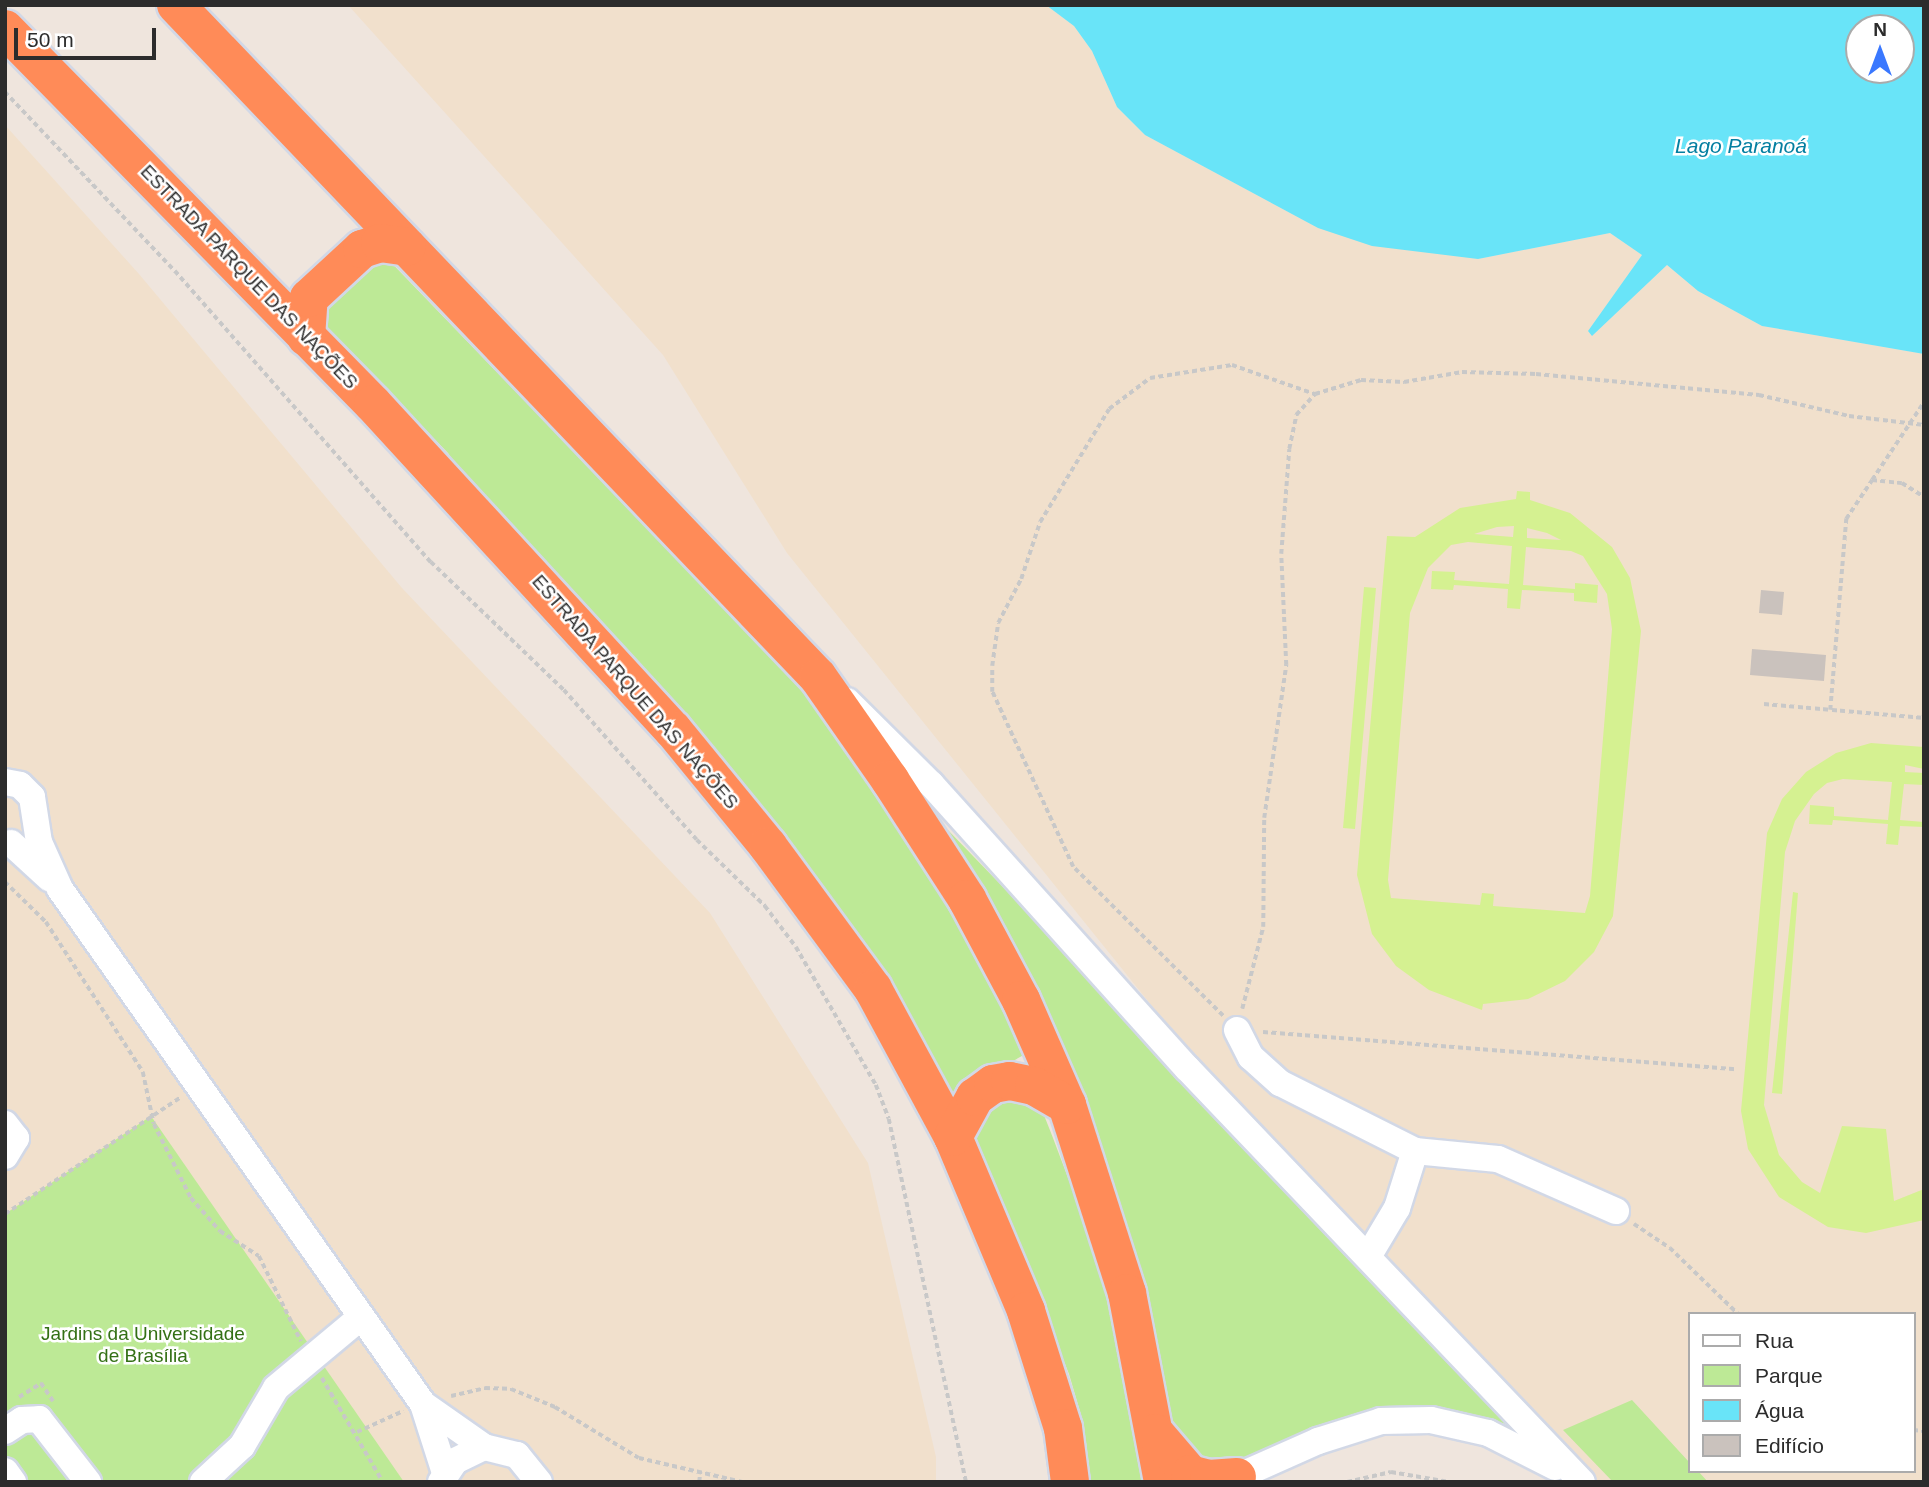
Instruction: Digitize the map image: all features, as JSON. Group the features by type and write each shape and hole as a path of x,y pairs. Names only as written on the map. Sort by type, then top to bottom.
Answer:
{"highway":[{"path":"176,5 818,677 967,899 1021,1000 1067,1105 1116,1251 1163,1482"},
{"name":"ESTRADA PARQUE DAS NAÇÕES","path":"5,29 260,288 655,710 768,846 873,989 953,1137 1026,1311 1063,1428 1069,1480"},
{"path":"260,288 289,282 342,236 349,222 352,188"},
{"path":"306,337 309,298 362,249 380,243 407,247"},
{"path":"953,1137 975,1097 993,1084 1010,1081 1034,1086 1067,1105"},
{"path":"1155,1433 1191,1474 1209,1479 1235,1479"}],"street":[{"path":"818,677 869,718 1187,1068 1369,1255 1579,1482"},
{"path":"5,782 20,785 32,797 39,842 60,889 423,1404 484,1447 517,1455 540,1481"},
{"path":"35,822 27,835 8,843 60,889"},
{"path":"1237,1030 1251,1057 1280,1083 1415,1151 1498,1159 1616,1211"},
{"path":"5,1124 16,1138 5,1156"},
{"path":"1369,1255 1397,1208 1415,1151"},
{"path":"215,1480 239,1448 276,1388 361,1317"},
{"path":"423,1404 443,1478"},
{"path":"5,1431 22,1420 39,1419 89,1482"},
{"path":"1235,1479 1345,1431 1381,1421 1431,1420 1517,1444 1579,1482"},
{"path":"443,1478 455,1461 484,1447"},
{"path":"5,1471 13,1482"}],"path":[{"path":"5,92 175,271 431,562 564,690 697,840 765,906 796,947 876,1085 889,1119 966,1482"},
{"path":"1315,394 1232,365 1150,378 1109,409 1040,522 1021,579 998,623 992,666 992,692 1073,867 1237,1030 1736,1069"},
{"path":"1237,1030 1263,927 1264,818 1286,665 1280,554 1289,449 1296,415 1315,394 1361,380 1404,382 1462,372 1536,374 1759,395 1849,416 1924,425"},
{"path":"1830,710 1846,519 1924,402"},
{"path":"1872,480 1902,483 1924,497"},
{"path":"1764,704 1924,718"},
{"path":"5,883 46,922 143,1072 151,1116 191,1198 220,1231 259,1256 303,1347"},
{"path":"5,1214 186,1094"},
{"path":"1616,1211 1670,1248 1736,1312"},
{"path":"321,1377 357,1432 383,1482"},
{"path":"357,1432 423,1404 485,1388 511,1390 555,1407 639,1458 742,1482"},
{"path":"699,1482 700,1472"},
{"path":"1347,1482 1391,1472 1449,1482"}],"shaded area":[{"path":"348,5 1046,5 1074,26 1092,51 1117,107 1145,135 1318,228 1478,259 1610,233 1642,255 1588,331 1592,336 1667,265 1698,291 1762,326 1924,354 1924,1482 1589,1482 1297,1186 787,553 663,355"},
{"path":"5,125 139,274 402,588 710,913 868,1163 936,1457 936,1482 5,1482"}],"green space":[{"path":"381,252 520,396 552,416 790,667 920,845 1029,1052 953,1095 821,883 757,802 698,732 476,496 448,453 321,322 318,300"},
{"path":"1517,491 1530,492 1530,500 1570,513 1612,547 1630,578 1641,631 1613,916 1594,952 1565,981 1528,999 1483,1004 1482,1010 1429,990 1396,966 1372,934 1357,875 1387,536 1415,537 1460,508 1516,499","holes":["1514,526 1513,537 1474,534 1497,527","1527,528 1561,540 1527,538","1468,542 1512,546 1509,584 1454,580 1455,572 1432,571 1431,589 1453,590 1454,585 1508,589 1507,608 1520,609 1522,590 1574,593 1574,601 1597,603 1598,585 1575,583 1575,589 1523,585 1526,547 1571,551 1583,556 1607,594 1612,629 1590,896 1585,913 1493,906 1494,894 1482,893 1480,905 1391,898 1388,880 1410,613 1428,568 1451,545"]},
{"path":"1364,587 1376,588 1355,829 1343,828"},
{"path":"1871,743 1924,747 1924,769 1905,765 1905,772 1924,773 1924,785 1904,784 1900,820 1924,822 1924,827 1900,826 1898,845 1886,844 1888,824 1833,820 1832,825 1809,824 1810,805 1834,807 1834,816 1888,820 1892,782 1843,779 1827,783 1814,794 1795,821 1785,852 1764,1105 1779,1155 1802,1182 1820,1193 1842,1126 1886,1129 1894,1201 1924,1189 1924,1220 1866,1233 1828,1227 1779,1197 1748,1149 1741,1111 1767,833 1782,799 1806,772 1836,753"},
{"path":"944,826 1521,1428 1437,1406 1379,1406 1310,1428 1224,1467 1180,1452 1023,965"},
{"path":"1793,892 1798,893 1782,1094 1772,1093"},
{"path":"999,1093 1042,1110 1053,1138 1113,1297 1148,1482 1087,1482 1084,1425 1069,1374 974,1135"},
{"name":"Jardins da Universidade de Brasília","path":"151,1116 404,1482 5,1482 5,1214"},
{"path":"1632,1400 1688,1461 1688,1473 1700,1473 1708,1482 1613,1482 1563,1430"}],"water":[{"name":"Lago Paranoá","path":"1046,5 1924,5 1924,354 1762,326 1698,291 1667,265 1592,336 1588,331 1642,255 1610,233 1478,259 1372,246 1318,228 1145,135 1117,107 1092,51 1074,26"}],"building":[{"path":"1761,590 1784,592 1782,615 1759,613"},
{"path":"1752,649 1826,655 1824,681 1750,675"}]}
